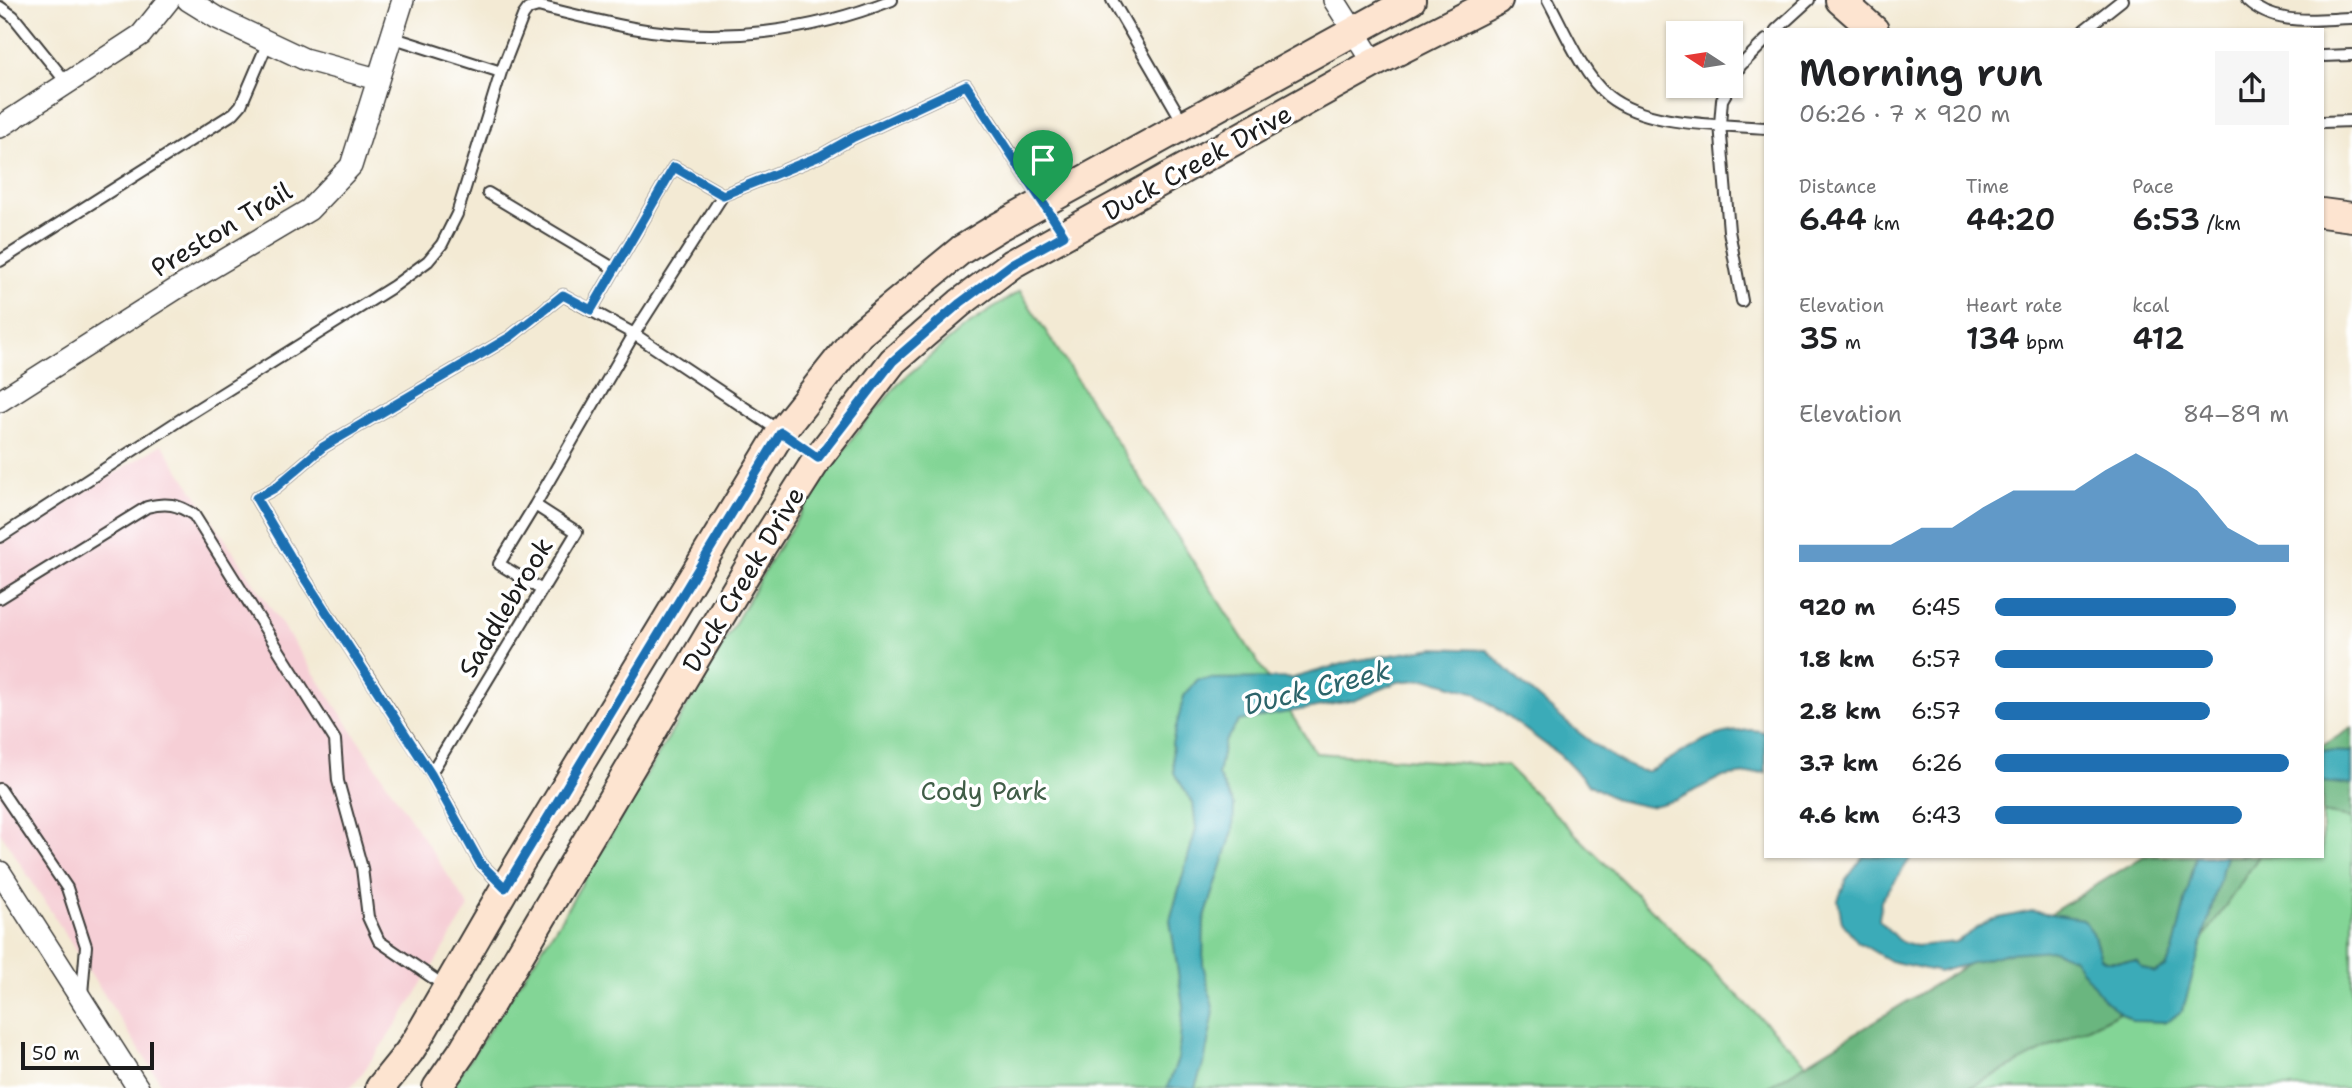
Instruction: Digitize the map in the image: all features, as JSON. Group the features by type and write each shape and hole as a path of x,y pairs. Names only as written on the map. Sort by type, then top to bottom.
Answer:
{"main road":[{"name":"Duck Creek Drive","path":"380,1088 409,1052 781,432 859,334 961,250 1043,202 1411,0"},
{"name":"Duck Creek Drive","path":"437,1088 462,1052 762,545 818,458 893,361 960,303 1012,264 1374,63 1498,0"},
{"path":"1840,0 1872,28"},
{"path":"1043,202 1064,235"},
{"path":"2324,213 2352,217"},
{"path":"781,432 818,458"}],"street":[{"path":"0,127 141,35 169,0"},
{"path":"188,0 217,18 304,59 377,79"},
{"name":"Preston Trail","path":"0,401 179,287 309,211 351,166 403,0"},
{"path":"1334,0 1374,63"},
{"path":"0,872 138,1088"}],"lane":[{"path":"0,537 186,416 394,286 428,261 442,244 457,214 501,72 528,9 538,6 634,28 722,35 777,32 837,18 892,0"},
{"path":"1112,0 1184,124"},
{"path":"1548,0 1583,65 1606,95 1629,110 1655,119 1764,128"},
{"path":"1778,28 1809,0"},
{"path":"2087,28 2122,0"},
{"path":"2247,0 2272,17 2289,20 2352,18"},
{"path":"0,7 13,16 67,83"},
{"path":"391,37 501,72"},
{"path":"0,261 234,113 241,105 268,42"},
{"path":"1743,63 1764,42"},
{"path":"2324,56 2352,55"},
{"path":"591,310 674,167 723,195 820,156 852,138 966,85 1043,202"},
{"path":"1724,98 1720,124 1729,231 1742,301"},
{"path":"2324,122 2352,121"},
{"path":"488,193 615,269"},
{"name":"Saddlebrook","path":"431,774 577,531 535,505 634,334 723,195"},
{"path":"505,888 480,863 431,774 292,559 256,498 275,488 323,447 510,337 563,295 634,334 781,432"},
{"path":"0,598 147,506 170,503 180,505 194,515 335,740 338,781 362,868 368,917 379,941 447,988"},
{"path":"535,505 499,564 542,590"},
{"path":"0,789 66,888 86,946 81,997"}],"shaded area":[{"path":"162,444 469,907 403,1015 350,1088 164,1088 0,832 0,544"}],"green space":[{"name":"Cody Park","path":"1020,291 1316,753 1507,766 1831,1088 451,1088 558,924 776,551 822,481 857,432 901,381 960,330"},
{"path":"2352,728 2352,818 2324,813 2324,745"},
{"path":"2324,813 2352,818 2352,1088 1968,1088 2120,1012 2165,995 2258,858 2324,858"},
{"path":"2141,858 2258,858 2165,995 2120,1012 1968,1088 1766,1088"}],"water":[{"name":"Duck Creek","path":"1434,648 1487,650 1565,721 1613,757 1633,768 1648,771 1710,737 1753,730 1764,732 1764,772 1721,777 1676,800 1649,807 1617,800 1588,784 1561,756 1476,693 1428,679 1398,682 1356,700 1239,721 1224,743 1218,775 1234,806 1233,831 1204,921 1203,964 1214,1012 1205,1059 1195,1088 1167,1088 1178,1059 1183,1006 1170,920 1196,829 1193,803 1174,773 1172,743 1184,696 1198,679 1293,678 1353,661"},
{"path":"2324,751 2352,752 2352,785 2324,782"},
{"path":"1862,858 1911,858 1881,901 1879,920 1898,940 1916,946 1956,942 1990,920 2032,911 2083,919 2093,933 2101,958 2107,961 2136,961 2143,968 2155,973 2166,967 2173,952 2196,858 2225,858 2183,1010 2167,1022 2133,1021 2105,1001 2073,958 2053,950 2008,953 1939,972 1890,961 1858,942 1842,922 1838,900 1846,880"}],"route":[{"path":"966,85 1043,202 1064,235 1012,264 960,303 893,361 818,458 781,432 505,888 480,863 431,774 292,559 256,498 275,488 323,447 510,337 563,295 591,310 674,167 723,195 820,156 852,138 966,85"}]}
